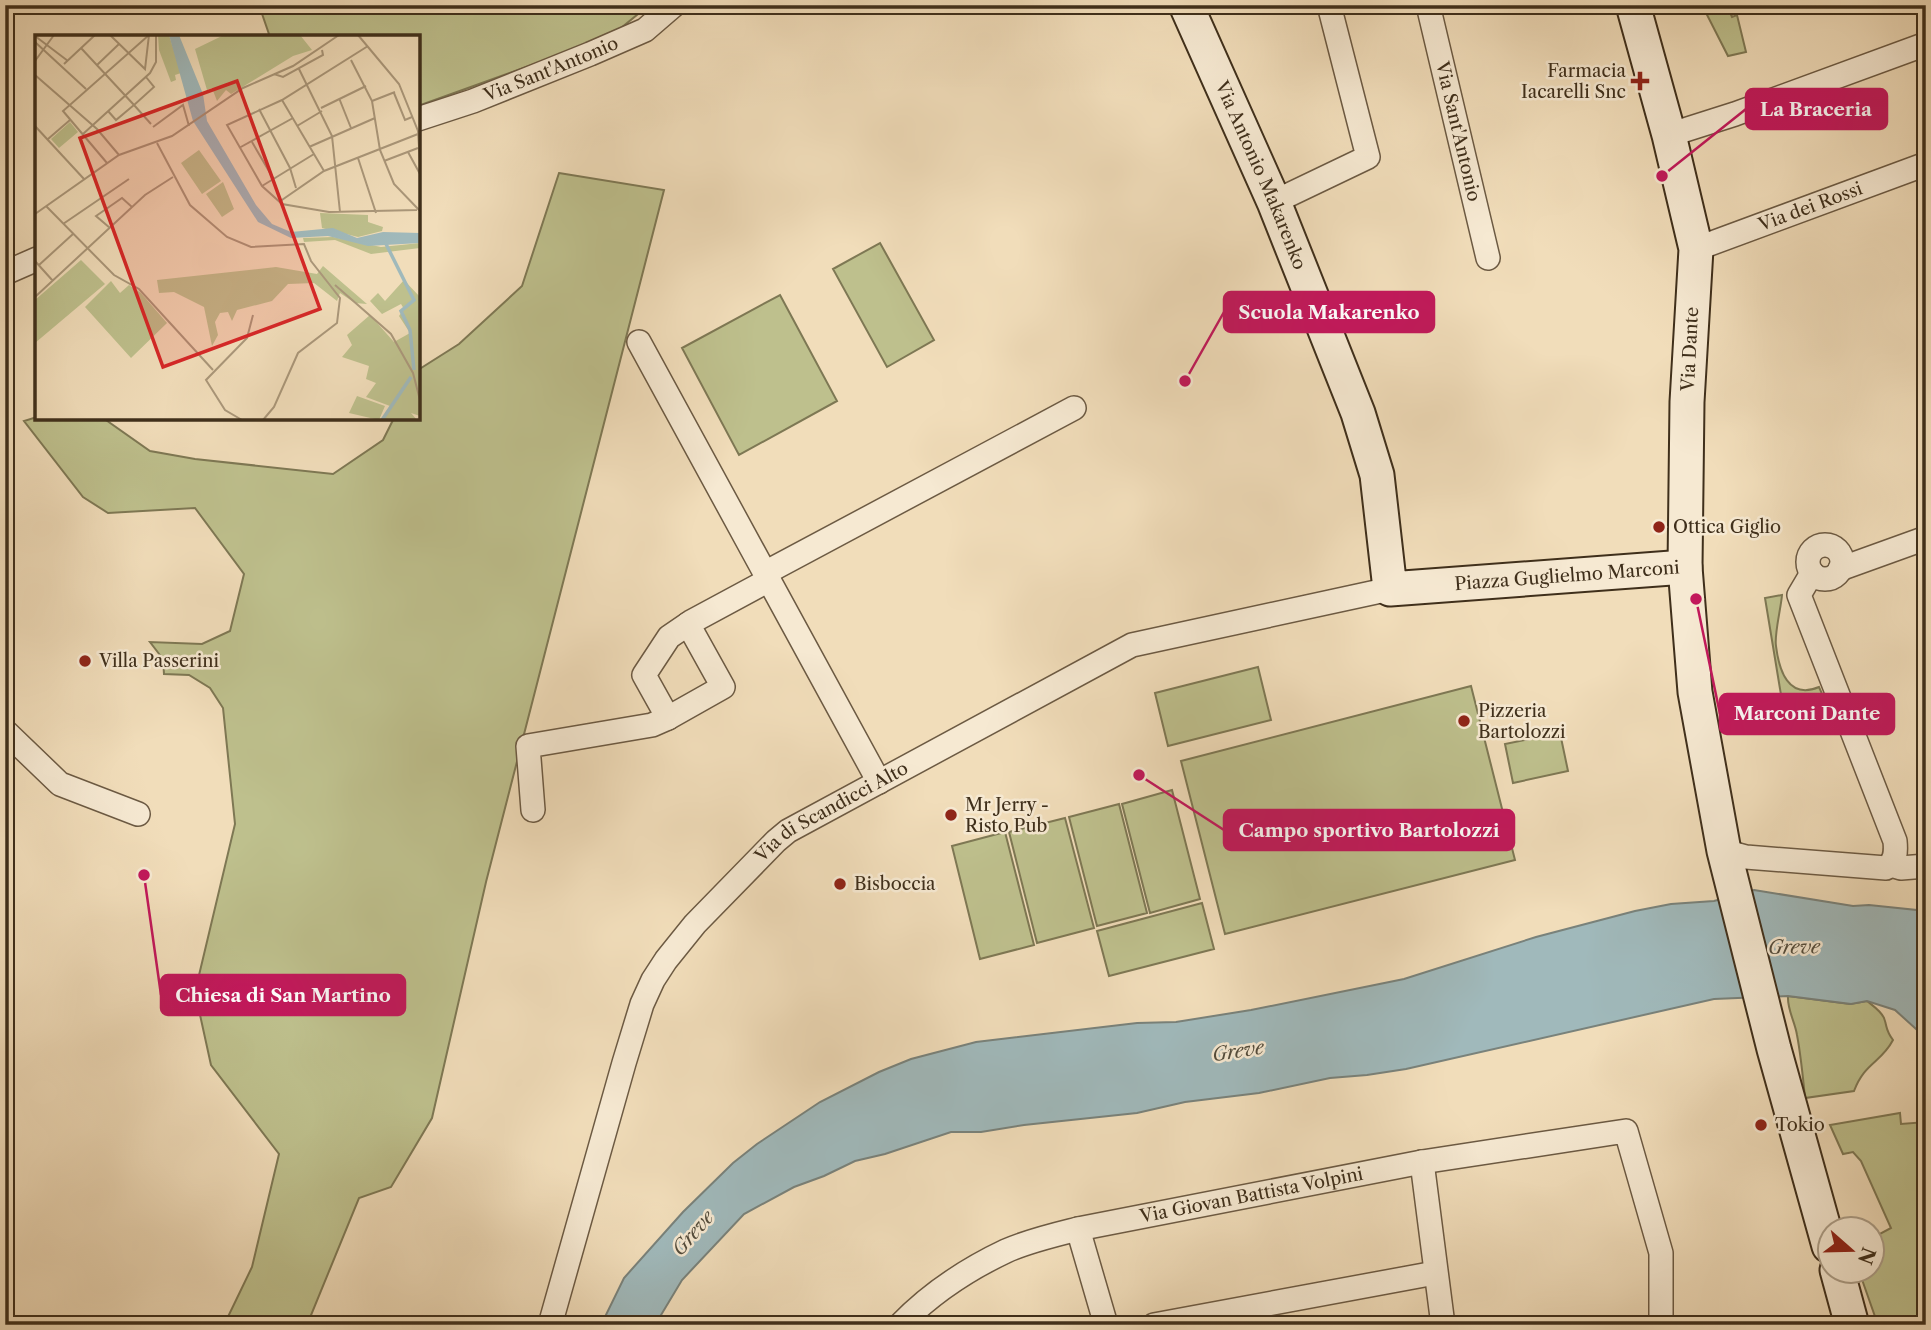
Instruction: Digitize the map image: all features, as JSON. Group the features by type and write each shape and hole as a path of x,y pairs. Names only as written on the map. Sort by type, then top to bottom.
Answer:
{"main road":[{"name":"Via Antonio Makarenko","path":"1186,5 1274,202 1330,338 1369,445 1379,487 1390,589"},
{"name":"Via Dante","path":"1633,5 1669,135 1696,249 1687,402 1685,567"},
{"name":"Piazza Guglielmo Marconi","path":"1390,589 1685,567 1695,692 1727,863 1774,1049 1820,1214"},
{"path":"1840,1284 1852,1325"}],"street":[{"name":"Via Sant'Antonio","path":"420,118 473,101 634,35 645,30 674,5"},
{"path":"1274,202 1368,157 1329,5"},
{"name":"Via Sant'Antonio","path":"1428,5 1488,258"},
{"path":"1669,135 1926,44"},
{"name":"Via dei Rossi","path":"1696,249 1926,164"},
{"path":"5,274 35,260"},
{"path":"639,342 879,782"},
{"path":"668,718 644,675 669,637 767,576 1074,408"},
{"path":"1727,863 1746,857 1886,868 1891,865 1895,856 1895,841 1799,595 1812,573 1809,557 1815,548 1831,546 1839,553 1840,569 1926,538"},
{"name":"Via di Scandicci Alto","path":"550,1325 642,1004 659,970 695,924 776,841 788,831 1132,645 1390,589"},
{"path":"533,810 528,746 652,725 723,687 688,624"},
{"path":"5,731 60,784 138,814"},
{"path":"1891,865 1901,868 1926,866"},
{"name":"Via Giovan Battista Volpini","path":"910,1321 962,1276 996,1256 1029,1242 1078,1229 1422,1162 1626,1130 1661,1252 1661,1325"},
{"path":"1422,1162 1443,1325"},
{"path":"1078,1229 1105,1325"},
{"path":"1154,1325 1435,1273"}],"green space":[{"path":"259,5 649,5 610,37 420,105 420,35 269,35"},
{"path":"1702,5 1734,5 1728,8 1732,17 1737,15 1746,52 1728,56"},
{"path":"559,173 664,190 486,882 432,1118 391,1187 359,1198 307,1325 224,1325 252,1267 279,1154 211,1065 195,992 235,824 223,708 210,688 189,675 164,674 163,659 150,642 202,644 230,631 244,574 195,508 108,513 83,497 24,421 35,418 35,420 106,420 150,451 195,459 333,474 383,440 393,420 420,420 420,369 459,344 522,286"},
{"path":"880,243 934,340 887,367 833,269"},
{"path":"780,295 837,401 739,455 682,348"},
{"path":"1782,595 1776,641 1783,673 1793,686 1800,689 1819,687 1827,705 1785,719 1765,598"},
{"path":"1258,667 1271,720 1168,746 1155,693"},
{"path":"1471,686 1515,860 1225,934 1181,761"},
{"path":"1560,733 1568,771 1513,783 1505,744"},
{"path":"1172,790 1200,899 1150,913 1122,804"},
{"path":"1119,804 1147,913 1097,926 1069,817"},
{"path":"1065,818 1094,928 1037,943 1009,832"},
{"path":"1005,832 1034,945 980,959 952,846"},
{"path":"1202,903 1214,949 1109,976 1097,931"},
{"path":"1788,996 1850,1004 1867,1001 1883,1015 1893,1040 1863,1074 1854,1091 1805,1098 1796,1030"},
{"path":"1900,1113 1901,1124 1926,1122 1926,1325 1878,1325 1864,1284 1885,1284 1885,1231 1891,1228 1861,1161 1853,1152 1843,1154 1830,1125"}],"water":[{"name":"Greve","path":"1754,890 1853,906 1926,911 1926,1038 1895,1010 1867,1001 1851,1004 1788,996 1714,999 1406,1069 1330,1078 1259,1093 1185,1102 1137,1113 981,1132 951,1132 855,1161 794,1187 744,1214 682,1280 655,1325 601,1325 624,1278 683,1212 733,1163 820,1102 911,1059 976,1042 1137,1023 1176,1022 1251,1010 1404,979 1536,937 1635,911 1671,904 1714,901"}],"place":[{"name":"Farmacia Iacarelli Snc","path":"1640,81"},
{"name":"La Braceria","path":"1662,176"},
{"name":"Scuola Makarenko","path":"1185,381"},
{"name":"Ottica Giglio","path":"1659,527"},
{"name":"Marconi Dante","path":"1696,599"},
{"name":"Villa Passerini","path":"85,661"},
{"name":"Pizzeria Bartolozzi","path":"1464,721"},
{"name":"Campo sportivo Bartolozzi","path":"1139,775"},
{"name":"Mr Jerry - Risto Pub","path":"951,815"},
{"name":"Chiesa di San Martino","path":"144,875"},
{"name":"Bisboccia","path":"840,884"},
{"name":"Tokio","path":"1761,1125"}]}
